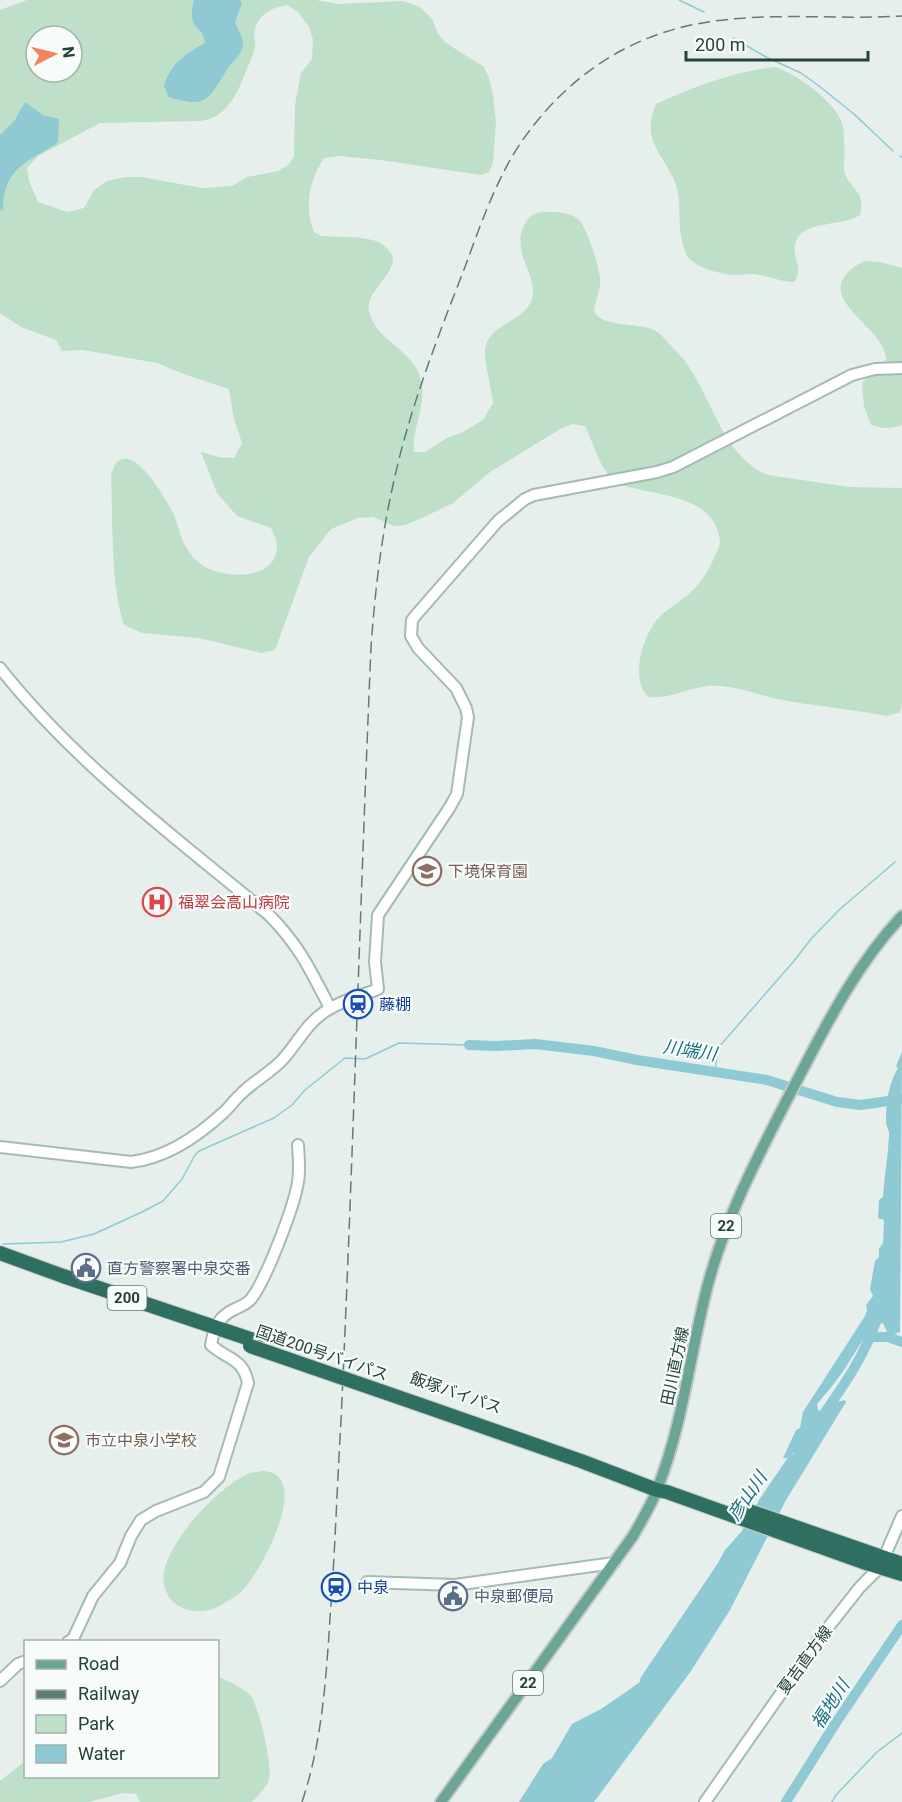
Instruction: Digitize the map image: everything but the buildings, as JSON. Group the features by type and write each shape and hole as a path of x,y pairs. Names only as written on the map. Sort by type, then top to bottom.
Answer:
{"highway":[{"name":"200","path":"0,1252 214,1331"},
{"name":"国道200号バイパス","path":"0,1260 253,1343 663,1487"},
{"name":"200","path":"663,1487 901,1570"}],"main road":[{"name":"田川直方線","path":"441,1802 614,1563 663,1487 706,1290 719,1245 735,1204 820,1035 857,974 886,933 902,916"}],"street":[{"path":"0,1147 131,1162 149,1160 176,1147 224,1113 242,1092 273,1069 313,1021 330,1008 378,989 375,962 378,915 457,794 468,717 456,688 418,648 411,636 411,628 416,615 481,540 514,507 534,495 673,467 852,375 875,369 902,368"},
{"path":"0,668 37,713 139,808 261,908 283,929 303,956 330,1008"},
{"path":"70,1640 93,1596 120,1563 131,1536 141,1520 156,1511 204,1492 219,1477 248,1383 246,1373 237,1361 211,1345 214,1331 221,1317 249,1301 256,1292 277,1245 298,1183 300,1160 298,1145"},
{"name":"夏吉直方線","path":"705,1802 819,1639 882,1563 902,1516"},
{"path":"367,1582 455,1585 614,1563"},
{"path":"0,1681 18,1664 24,1662"}],"green space":[{"path":"27,0 316,0 339,4 403,1 420,7 432,19 438,34 446,43 484,67 489,78 496,122 493,163 489,172 481,175 380,160 340,156 324,158 312,185 309,204 314,232 321,236 353,237 375,241 386,247 393,258 389,270 371,297 369,308 370,315 380,332 408,357 418,372 422,403 415,432 414,452 425,452 483,420 493,403 486,364 486,345 496,331 526,310 533,293 521,249 520,239 523,229 528,219 539,212 559,212 575,217 589,238 599,272 600,286 594,310 597,315 610,322 652,329 663,337 690,369 727,437 751,466 768,475 849,487 902,488 902,704 900,712 887,716 777,699 717,686 649,697 642,687 639,676 640,657 645,640 657,620 691,592 704,576 719,545 717,527 700,508 689,502 616,482 602,464 585,426 573,424 562,428 490,472 453,503 422,518 405,525 394,526 373,517 358,518 331,529 309,557 275,650 261,653 199,638 142,633 124,625 116,590 111,474 120,460 131,460 138,465 160,490 171,508 188,550 208,569 233,575 246,574 268,566 275,557 277,543 271,528 237,516 217,493 201,452 234,458 242,443 234,419 229,389 157,363 83,350 62,351 56,340 21,327 0,313 0,10","holes":["287,5 298,12 309,27 313,40 312,59 301,73 295,105 294,157 288,165 278,171 247,177 232,186 202,188 141,177 107,181 94,190 84,208 67,212 38,202 29,181 27,168 38,156 100,123 200,121 217,115 229,105 238,90 252,57 255,47 254,31 260,19 267,12"]},
{"path":"776,67 814,89 838,114 844,130 845,174 861,201 860,215 852,219 815,227 800,234 795,246 798,272 794,282 758,275 717,272 698,265 688,257 681,233 676,185 652,138 651,128 656,104 714,81 745,72"},
{"path":"864,261 880,262 902,268 902,425 894,427 883,428 871,425 864,406 862,383 886,360 883,347 843,298 841,286 847,274"},
{"path":"261,1471 277,1475 284,1487 284,1504 279,1525 270,1546 250,1581 242,1591 213,1609 191,1611 173,1602 164,1584 164,1572 175,1545 185,1530 223,1490 248,1474"},
{"path":"219,1677 239,1687 254,1701 267,1750 270,1773 264,1789 252,1802 140,1802 136,1794 123,1793 89,1802 0,1802 0,1781 24,1762 24,1778 219,1778"}],"water":[{"path":"194,0 240,0 242,3 235,22 243,45 212,93 200,101 192,102 169,97 164,86 175,65 191,51 205,43 204,37 193,22"},
{"path":"25,102 43,115 59,119 58,141 17,169 7,186 3,211 0,209 0,135 15,120"},
{"path":"902,1052 900,1332 889,1336 883,1323 877,1325 861,1343 841,1374 817,1404 818,1410 823,1412 834,1403 845,1400 846,1402 786,1500 730,1610 691,1671 594,1802 519,1802 543,1764 552,1758 572,1724 601,1709 626,1692 644,1679 663,1660 687,1623 699,1597 713,1583 717,1565 725,1550 742,1531 754,1507 767,1494 774,1491 795,1455 793,1453 783,1458 796,1430 800,1428 803,1412 865,1316 866,1305 873,1296 870,1289 875,1261 879,1257 879,1249 883,1243 884,1220 878,1218 879,1200 883,1197 889,1133 886,1123 887,1101"}],"waterway":[{"path":"679,0 704,12"},
{"path":"733,38 801,73 854,114 893,151"},
{"path":"715,1071 718,1048 811,939 840,909 895,862"},
{"path":"3,1244 61,1242 94,1234 163,1201 182,1179 199,1151 274,1118 345,1058 365,1059 399,1043 469,1045"},
{"name":"川端川","path":"469,1045 535,1044 594,1051 767,1080 837,1102 861,1105 902,1099"},
{"name":"彦山川","path":"819,1421 861,1357 878,1315"},
{"name":"福地川","path":"871,1337 888,1337 902,1342"},
{"name":"彦山川","path":"763,1503 793,1459"},
{"name":"彦山川","path":"645,1680 722,1566"},
{"name":"福地川","path":"786,1802 902,1625"},
{"path":"832,1802 877,1752 902,1733"}],"railway":[{"path":"302,1802 319,1734 327,1665 333,1569 345,1324 371,647 385,525 407,429 424,375 483,219 513,155 548,108 579,79 613,55 632,45 681,27 743,18 902,16"}],"place":[{"name":"下境保育園","path":"427,871"},
{"name":"福翠会高山病院","path":"157,902"},
{"name":"藤棚","path":"358,1004"},
{"name":"直方警察署中泉交番","path":"86,1268"},
{"name":"市立中泉小学校","path":"64,1440"},
{"name":"中泉","path":"336,1587"},
{"name":"中泉郵便局","path":"453,1596"}]}
